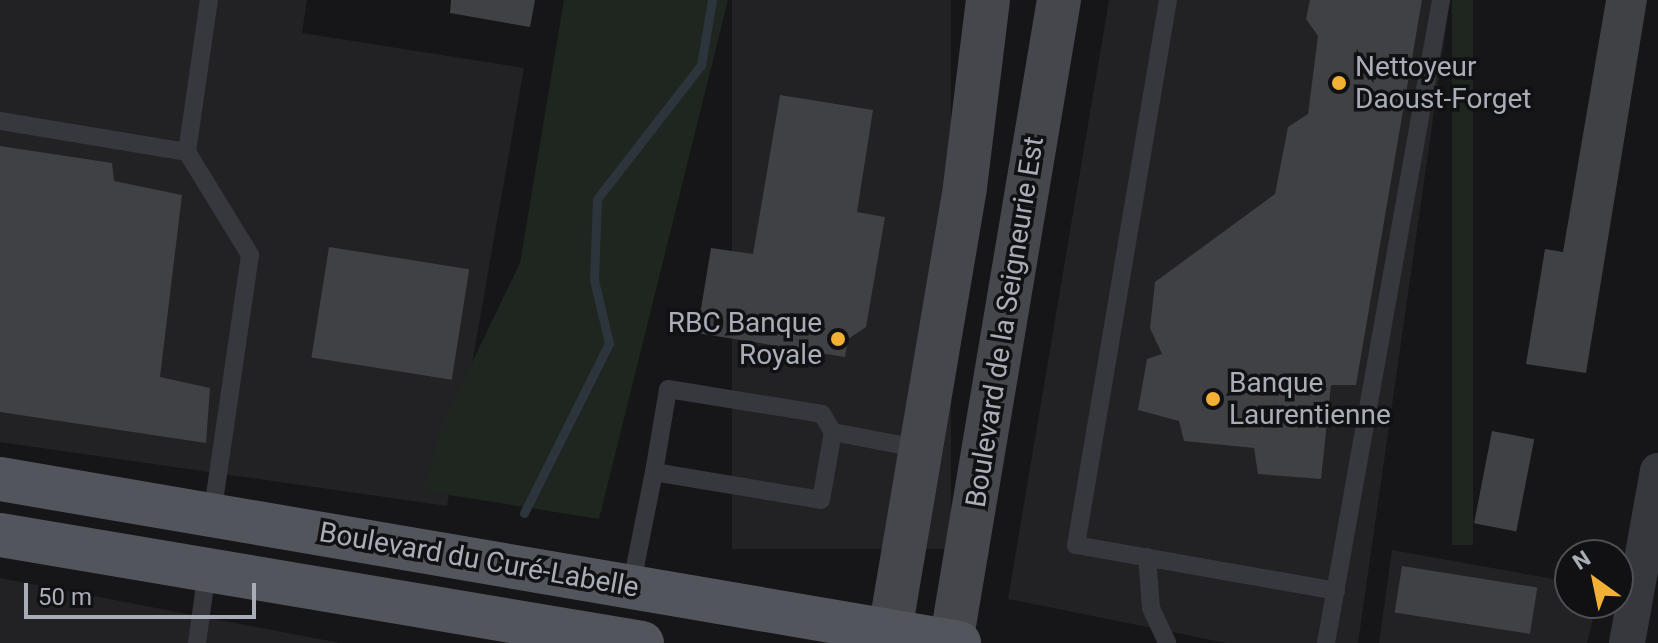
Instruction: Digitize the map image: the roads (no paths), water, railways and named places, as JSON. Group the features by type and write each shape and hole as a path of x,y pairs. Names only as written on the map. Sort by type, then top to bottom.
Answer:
{"main road":[{"path":"890,637 922,449 988,0"},
{"name":"Boulevard de la Seigneurie Est","path":"954,643 1059,0"},
{"name":"Boulevard du Curé-Labelle","path":"0,479 631,587 890,637 954,643"},
{"name":"Boulevard du Curé-Labelle","path":"0,535 630,642"}],"street":[{"path":"1627,643 1650,561 1658,471"}],"lane":[{"path":"209,0 187,152 250,255 212,515"},
{"path":"1168,0 1076,545 1336,591"},
{"path":"1326,643 1441,0"},
{"path":"0,121 187,152"},
{"path":"631,587 668,389 822,414 833,432 821,500 654,472"},
{"path":"833,432 922,449"},
{"path":"1147,557 1151,608 1167,643"},
{"path":"197,643 207,570"}],"waterway":[{"path":"524,513 609,343 594,280 597,199 701,65 712,0"}],"place":[{"name":"Nettoyeur Daoust-Forget","path":"1339,83"},
{"name":"RBC Banque Royale","path":"838,339"},
{"name":"Banque Laurentienne","path":"1213,399"}]}
